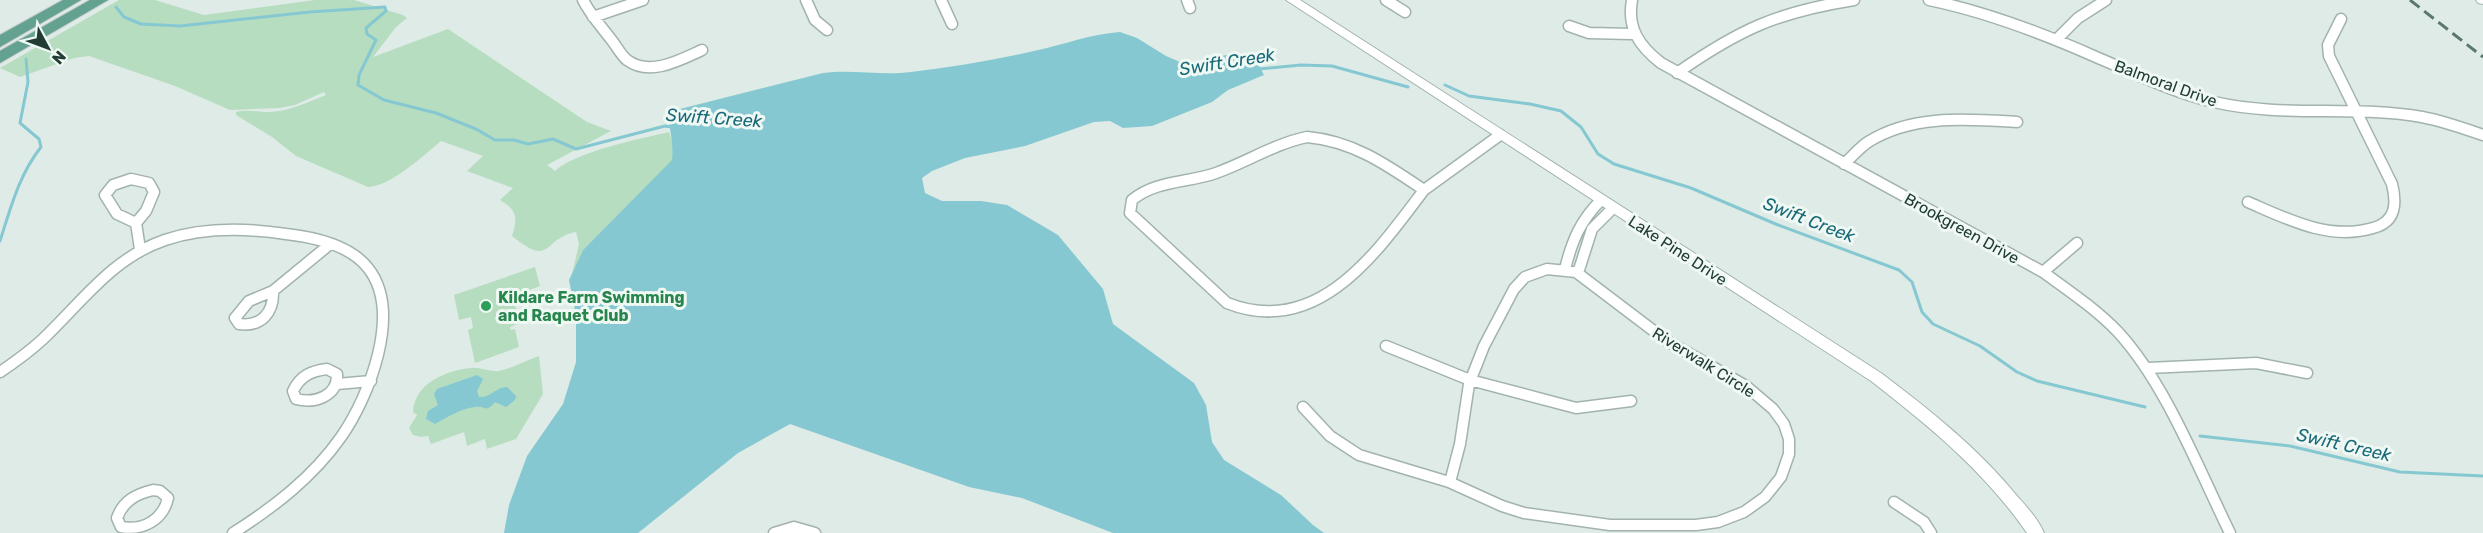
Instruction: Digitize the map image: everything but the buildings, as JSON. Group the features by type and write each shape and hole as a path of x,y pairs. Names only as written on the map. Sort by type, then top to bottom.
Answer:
{"main road":[{"path":"0,42 74,0"},
{"path":"0,58 101,0"}],"street":[{"path":"583,0 623,56 631,62 653,67 675,63 702,50"},
{"path":"593,17 643,0"},
{"path":"806,0 815,20 827,30"},
{"path":"941,0 952,24"},
{"name":"Lake Pine Drive","path":"1292,0 1876,376 1924,412 1988,472 2036,533"},
{"path":"1386,0 1405,12"},
{"path":"1569,26 1589,33 1632,34 1629,13 1632,0"},
{"path":"1677,73 1720,43 1752,27 1781,16 1854,0"},
{"name":"Balmoral Drive","path":"1929,0 1979,11 2056,40 2175,90 2216,103 2246,108 2428,117 2483,135"},
{"path":"2056,40 2078,18 2106,0"},
{"path":"2248,202 2290,220 2331,231 2365,231 2391,219 2396,207 2392,184 2329,56 2328,45 2341,19"},
{"name":"Brookgreen Drive","path":"1632,34 1652,57 1677,73 2043,272 2102,316 2148,368 2166,398 2230,533"},
{"path":"1844,164 1873,140 1912,124 1941,120 2017,122"},
{"path":"1424,190 1360,149 1340,140 1307,137 1277,144 1212,174 1144,190 1132,200 1129,209 1132,217 1227,303 1246,311 1269,314 1305,303 1349,278 1372,257 1424,190 1500,135"},
{"path":"136,223 119,216 107,202 105,195 112,186 129,179 144,180 149,183 154,192 146,211 136,223 140,249"},
{"path":"1565,270 1576,229 1583,218 1601,200"},
{"path":"1578,273 1592,229 1613,208"},
{"path":"0,372 16,363 40,343 120,260 140,249 183,235 208,231 246,230 292,234 329,245 362,262 370,270 378,288 381,308 380,353 371,381 351,422 327,455 280,500 233,533"},
{"path":"2043,272 2077,243"},
{"path":"273,291 329,245"},
{"name":"Riverwalk Circle","path":"1303,407 1335,441 1356,454 1450,482 1503,506 1528,514 1579,524 1666,528 1696,526 1737,516 1768,496 1781,478 1790,455 1789,440 1785,426 1765,400 1748,388 1669,342 1578,273 1565,270 1542,271 1529,274 1519,281 1492,327 1470,380 1461,440 1450,482"},
{"path":"1386,346 1470,380 1576,408 1631,401"},
{"path":"2148,368 2256,363 2307,373"},
{"path":"337,384 371,381"},
{"path":"1894,502 1924,522 1931,533"},
{"path":"774,533 783,527 794,526 815,533"}],"green space":[{"path":"119,0 155,0 204,15 315,0 354,0 407,18 396,27 373,57 448,29 587,122 611,131 547,165 555,171 578,157 669,132 674,148 673,160 583,250 572,274 579,244 576,232 565,235 541,251 525,246 512,236 515,215 510,207 500,200 513,188 467,171 483,156 441,141 387,182 368,187 296,156 272,137 236,115 236,112 240,111 285,110 326,95 324,92 295,105 280,108 230,110 175,86 89,56 74,58 20,77 0,68"},
{"name":"Kildare Farm Swimming and Raquet Club","path":"535,267 540,286 513,296 519,323 510,327 511,330 515,329 519,347 475,363 468,330 473,328 471,317 459,320 454,295"},
{"path":"539,356 543,394 516,439 487,449 485,439 467,446 464,432 431,444 428,436 413,435 409,428 417,415 413,412 415,402 425,386 433,380 461,369 499,371"}],"water":[{"path":"1120,32 1137,38 1180,62 1188,64 1226,55 1257,62 1264,75 1228,90 1212,102 1152,126 1123,128 1110,121 1094,122 1025,146 965,158 932,171 922,178 925,193 942,201 981,201 1007,205 1058,235 1103,289 1113,324 1194,383 1206,405 1212,442 1224,460 1281,495 1324,533 1113,533 1022,498 969,487 790,424 738,453 638,533 504,533 509,505 527,456 563,404 576,362 576,315 569,280 583,250 672,160 668,112 823,73 900,73 926,70 1045,49 1087,37"},
{"path":"477,375 483,379 477,391 479,397 507,387 516,396 515,400 506,407 495,402 487,408 469,408 435,424 426,419 428,411 438,405 434,394 437,389"}],"waterway":[{"name":"Swift Creek","path":"116,7 124,17 141,24 180,26 310,12 385,7 386,11 366,28 367,34 376,40 359,75 358,85 384,100 436,113 476,129 495,140 514,140 528,144 553,139 576,149 665,126 671,127"},
{"path":"0,241 21,180 41,147 39,139 20,123 28,82 26,59"},
{"name":"Swift Creek","path":"1259,69 1301,65 1332,66 1408,87"},
{"name":"Swift Creek","path":"1445,85 1469,96 1530,104 1561,111 1581,127 1598,154 1614,164 1691,188 1778,225 1899,270 1912,282 1922,312 1933,324 1980,346 2017,372 2037,381 2145,407"},
{"name":"Swift Creek","path":"2200,436 2290,446 2400,472 2483,476"}],"railway":[{"path":"2410,0 2483,57"}],"place":[{"name":"Kildare Farm Swimming and Raquet Club","path":"486,306"}]}
